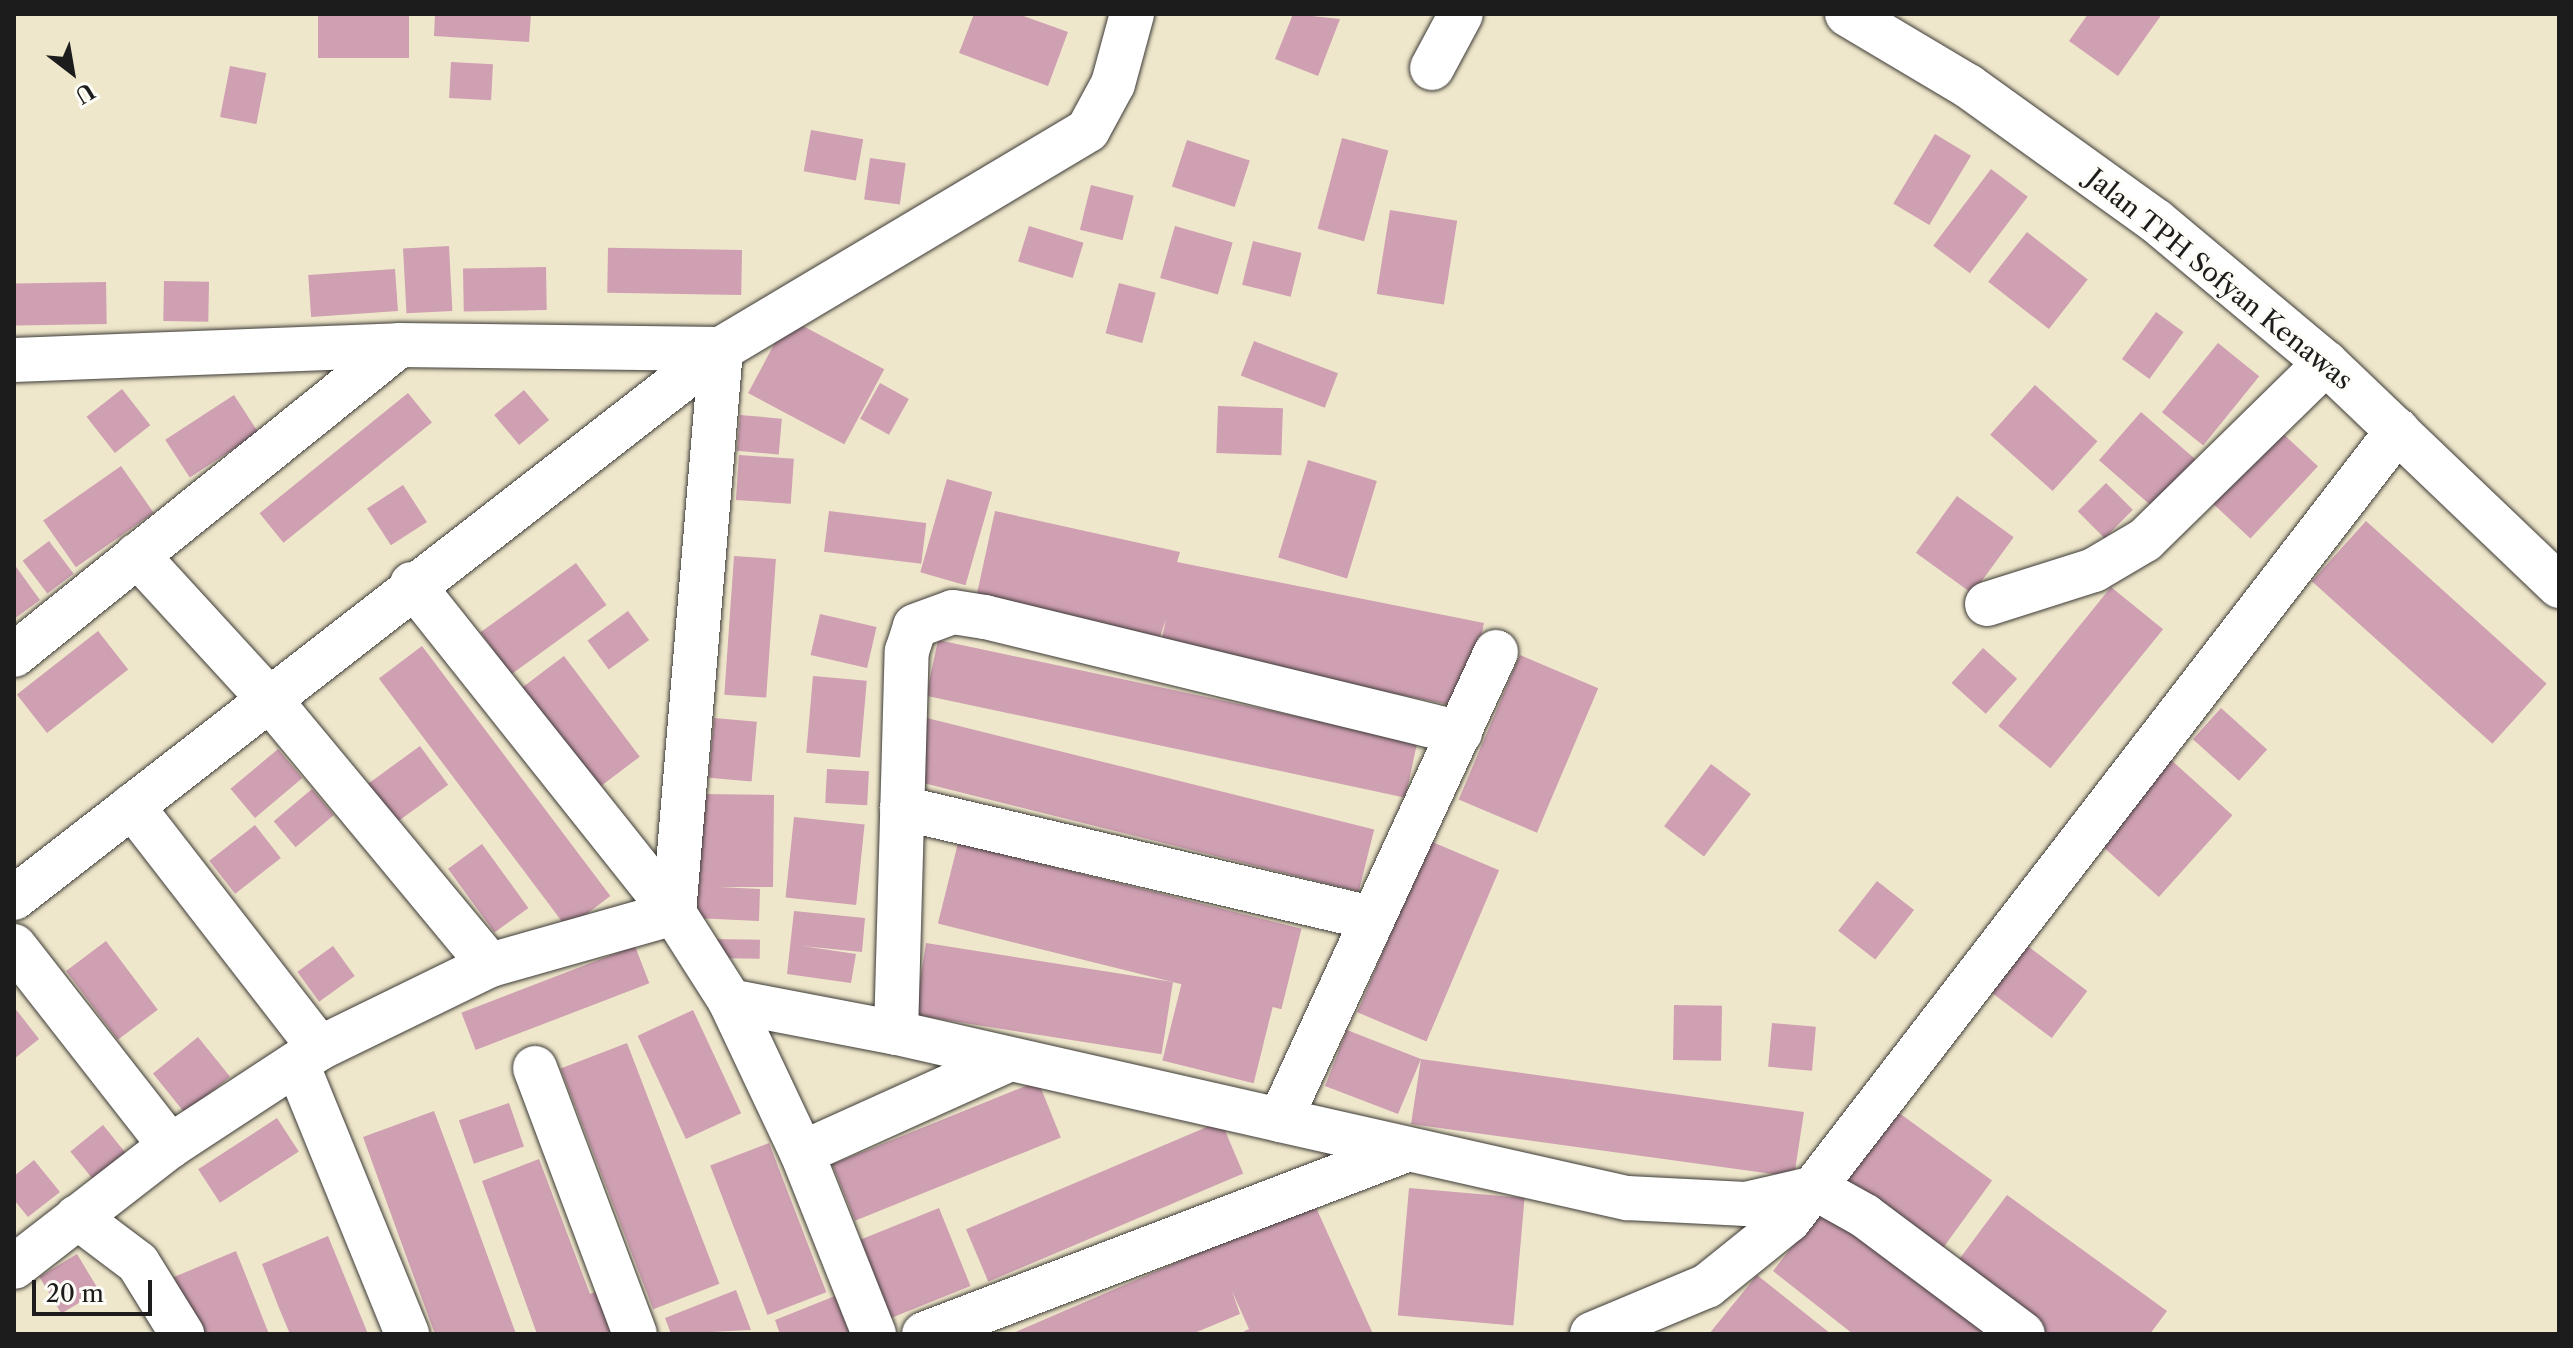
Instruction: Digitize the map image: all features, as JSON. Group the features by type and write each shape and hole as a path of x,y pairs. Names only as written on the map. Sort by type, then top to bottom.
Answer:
{"street":[{"path":"14,898 412,584 721,349 1088,130 1113,84 1132,14"},
{"path":"1432,68 1461,14"},
{"name":"Jalan TPH Sofyan Kenawas","path":"1847,14 1968,86 2156,221 2326,363 2559,586"},
{"path":"14,360 399,345 721,349"},
{"path":"14,655 399,345"},
{"path":"674,913 721,349"},
{"path":"1987,604 2094,570 2145,540 2326,363"},
{"path":"1592,1334 1648,1326 1737,1268 1815,1188 2398,430"},
{"path":"137,555 269,699 490,965"},
{"path":"412,584 674,913 730,1001 802,1153 874,1334"},
{"path":"896,1033 907,651 915,626 937,614 985,617 1460,733"},
{"path":"1280,1120 1370,918 1496,652"},
{"path":"132,806 308,1056 407,1334"},
{"path":"902,808 1370,918"},
{"path":"16,1261 170,1146 308,1056 490,965 674,913"},
{"path":"14,946 170,1146"},
{"path":"730,1001 896,1033 1280,1120 1401,1152 1667,1202 1746,1204 1815,1188 1865,1216 2023,1334"},
{"path":"802,1153 1008,1060"},
{"path":"535,1068 635,1334"},
{"path":"924,1334 1401,1152"},
{"path":"77,1217 138,1263 182,1334"}],"building":[{"path":"318,14 409,14 409,58 318,58"},
{"path":"435,14 531,14 529,42 434,36"},
{"path":"974,14 1018,14 1068,32 1048,86 959,53"},
{"path":"1293,14 1340,19 1318,76 1275,59"},
{"path":"2088,14 2162,14 2118,76 2069,41"},
{"path":"451,62 493,64 491,100 449,98"},
{"path":"230,66 266,73 256,124 220,117"},
{"path":"811,130 863,139 856,181 804,171"},
{"path":"1935,134 1971,156 1929,225 1893,203"},
{"path":"1342,138 1388,150 1364,241 1318,229"},
{"path":"1187,140 1250,160 1235,207 1172,187"},
{"path":"870,158 906,163 900,205 864,200"},
{"path":"1991,169 2028,197 1970,273 1933,246"},
{"path":"1091,185 1134,196 1123,240 1080,230"},
{"path":"1390,210 1457,221 1444,305 1377,294"},
{"path":"1029,226 1084,243 1073,278 1018,261"},
{"path":"1175,226 1233,243 1218,294 1160,278"},
{"path":"2027,232 2088,279 2049,329 1988,282"},
{"path":"1253,241 1302,253 1291,297 1242,285"},
{"path":"449,246 452,311 406,313 403,248"},
{"path":"608,248 742,250 741,295 607,293"},
{"path":"546,267 547,310 464,311 463,268"},
{"path":"395,269 398,311 311,317 308,275"},
{"path":"164,281 209,282 208,322 163,321"},
{"path":"106,282 107,324 15,326 14,284"},
{"path":"1119,283 1156,293 1142,343 1106,333"},
{"path":"2156,312 2184,332 2149,379 2122,359"},
{"path":"788,318 884,369 844,444 748,393"},
{"path":"1254,341 1338,373 1325,408 1241,376"},
{"path":"2218,343 2259,376 2203,446 2162,412"},
{"path":"880,383 909,399 889,435 860,419"},
{"path":"2035,385 2097,441 2053,491 1990,435"},
{"path":"122,389 150,425 115,453 87,417"},
{"path":"524,390 549,420 519,445 494,415"},
{"path":"408,393 432,423 283,543 260,513"},
{"path":"234,395 259,433 190,477 165,440"},
{"path":"1218,406 1283,408 1281,455 1216,453"},
{"path":"2141,412 2203,466 2161,514 2099,460"},
{"path":"740,415 782,419 779,455 737,451"},
{"path":"2277,428 2318,466 2250,539 2209,500"},
{"path":"739,455 794,459 791,504 736,500"},
{"path":"1308,460 1377,481 1347,579 1278,558"},
{"path":"121,466 154,513 76,567 43,520"},
{"path":"947,479 992,492 965,585 920,572"},
{"path":"2106,483 2133,510 2105,538 2078,511"},
{"path":"403,485 427,522 391,545 367,508"},
{"path":"1957,496 2014,537 1972,594 1916,553"},
{"path":"829,511 926,523 921,564 824,552"},
{"path":"995,511 1180,552 1177,562 1484,623 1466,708 1160,647 1166,619 1160,637 976,598"},
{"path":"2366,521 2547,684 2492,744 2312,581"},
{"path":"49,541 74,574 47,594 23,561"},
{"path":"734,556 776,559 766,698 724,695"},
{"path":"576,563 607,605 511,674 481,632"},
{"path":"14,564 40,600 14,619"},
{"path":"2111,587 2163,629 2050,768 1998,726"},
{"path":"628,611 649,640 609,670 588,640"},
{"path":"820,614 877,627 867,668 811,655"},
{"path":"98,631 128,670 47,733 17,694"},
{"path":"938,640 1417,742 1405,798 926,696"},
{"path":"422,646 610,896 567,928 379,678"},
{"path":"1983,648 2017,679 1986,714 1952,683"},
{"path":"1520,655 1598,688 1537,833 1459,800"},
{"path":"564,656 640,757 597,789 521,688"},
{"path":"813,676 867,681 860,757 806,753"},
{"path":"2221,708 2267,749 2239,781 2193,739"},
{"path":"923,717 1374,829 1359,892 908,779"},
{"path":"714,718 757,722 752,782 709,778"},
{"path":"420,746 448,785 394,824 366,785"},
{"path":"278,749 302,778 255,818 231,789"},
{"path":"2170,759 2232,815 2159,897 2096,841"},
{"path":"1711,764 1751,794 1704,856 1664,826"},
{"path":"827,769 869,771 867,805 825,803"},
{"path":"312,789 334,815 296,847 274,821"},
{"path":"699,794 774,795 773,887 719,887 760,889 759,921 694,918"},
{"path":"794,817 865,824 856,905 786,898"},
{"path":"255,825 281,858 235,894 209,861"},
{"path":"1430,841 1499,870 1426,1042 1357,1012"},
{"path":"958,843 1301,929 1281,1009 938,924"},
{"path":"482,844 528,908 494,933 448,869"},
{"path":"1877,881 1914,910 1875,960 1838,931"},
{"path":"794,911 865,918 862,952 802,946 856,954 851,983 787,974"},
{"path":"713,939 760,940 760,959 713,958"},
{"path":"106,941 158,1010 118,1040 66,971"},
{"path":"926,943 1173,982 1162,1054 915,1015"},
{"path":"2025,944 2087,991 2052,1038 1989,991"},
{"path":"333,946 355,976 319,1002 297,972"},
{"path":"635,946 649,983 476,1050 461,1013"},
{"path":"1182,982 1273,1005 1254,1083 1162,1061"},
{"path":"1674,1005 1722,1006 1721,1061 1673,1060"},
{"path":"14,1007 39,1039 14,1059"},
{"path":"693,1010 741,1113 686,1139 638,1036"},
{"path":"1772,1023 1816,1027 1812,1071 1768,1067"},
{"path":"1347,1030 1421,1059 1398,1114 1325,1086"},
{"path":"198,1037 230,1077 185,1113 153,1074"},
{"path":"627,1043 719,1284 653,1309 561,1068"},
{"path":"1421,1059 1804,1112 1794,1177 1411,1124"},
{"path":"1038,1081 1061,1138 855,1221 832,1164"},
{"path":"509,1103 524,1146 474,1164 459,1120"},
{"path":"1895,1110 1992,1181 1940,1253 1843,1182"},
{"path":"434,1111 516,1334 435,1334 408,1261 363,1137"},
{"path":"277,1118 299,1152 220,1203 198,1169"},
{"path":"1221,1121 1243,1173 988,1282 966,1229"},
{"path":"103,1125 127,1155 94,1181 70,1151"},
{"path":"769,1143 826,1292 768,1315 710,1166"},
{"path":"539,1159 590,1294 605,1288 622,1334 537,1334 482,1181"},
{"path":"34,1160 60,1192 28,1217 14,1200 14,1176"},
{"path":"1409,1188 1525,1198 1513,1326 1398,1316"},
{"path":"2007,1195 2167,1311 2150,1334 2034,1334 1949,1273"},
{"path":"1314,1203 1373,1334 1239,1334 1249,1329 1232,1291 1240,1314 1192,1334 1011,1334"},
{"path":"1826,1203 1992,1334 1853,1334 1773,1271"},
{"path":"939,1208 970,1286 884,1321 853,1243"},
{"path":"328,1236 368,1334 290,1334 279,1308 262,1264"},
{"path":"236,1251 269,1334 196,1334 174,1277"},
{"path":"77,1254 99,1291 61,1314 39,1277"},
{"path":"1757,1275 1801,1310 1831,1334 1709,1334"},
{"path":"736,1290 751,1330 671,1334 665,1318"},
{"path":"835,1296 850,1334 780,1334 775,1320"}]}
